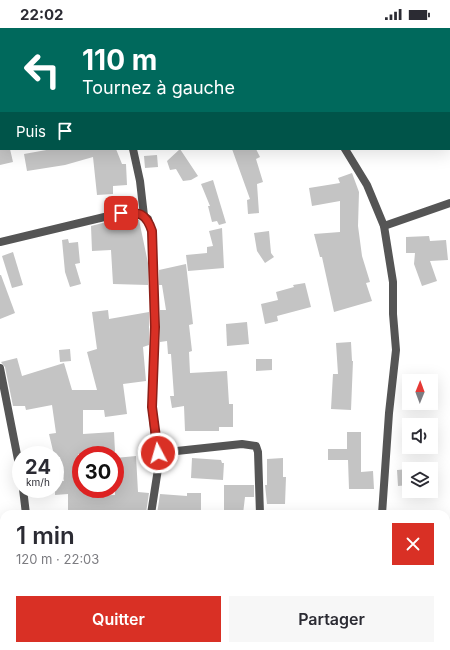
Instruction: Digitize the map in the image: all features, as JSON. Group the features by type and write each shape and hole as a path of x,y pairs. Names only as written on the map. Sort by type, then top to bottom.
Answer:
{"street":[{"path":"133,150 140,181 144,216"},
{"path":"346,150 367,184 384,226 393,282 393,314 396,350 389,413 382,510"},
{"path":"384,226 450,203"},
{"path":"0,242 121,213 134,213 148,219 152,231 155,327 152,407 158,453 158,469 152,510"},
{"path":"0,368 15,446"},
{"path":"158,453 242,444 256,446 258,452 260,510"},
{"path":"24,498 26,510"}],"building":[{"path":"0,150 10,150 13,162 0,165"},
{"path":"46,150 116,150 122,164 126,164 127,185 113,186 113,194 97,195 93,157 65,165 27,171 24,154"},
{"path":"181,150 198,176 191,180 183,181 176,169 170,170 167,161"},
{"path":"232,150 256,150 260,157 256,159 263,182 257,184 259,213 248,214 247,200 250,199"},
{"path":"157,155 158,167 145,168 144,156"},
{"path":"352,173 359,192 358,226 362,256 370,282 366,283 372,301 334,312 322,257 320,257 314,234 340,232 340,201 312,206 309,188 340,183 338,178"},
{"path":"213,180 226,223 219,225 217,221 212,222 208,206 210,206 201,184"},
{"path":"122,218 139,220 148,263 148,285 113,284 111,250 92,251 91,226"},
{"path":"222,228 224,268 188,271 186,255 207,253 207,247 213,246 209,231"},
{"path":"269,231 271,253 274,257 265,263 257,251 254,233"},
{"path":"429,236 430,241 446,240 448,260 430,261 437,281 422,286 414,264 415,253 406,253 406,237"},
{"path":"68,239 69,243 78,242 80,263 75,264 81,284 70,287 65,272 62,240"},
{"path":"13,252 23,285 12,288 2,256"},
{"path":"186,264 193,324 189,325 192,351 189,352 190,373 227,371 229,404 233,404 233,427 219,427 219,431 185,431 184,406 172,408 170,396 174,396 171,354 168,354 167,341 160,342 160,310 166,310 162,285 159,285 159,270"},
{"path":"0,275 15,313 0,319"},
{"path":"305,283 311,307 277,316 278,321 265,324 261,304 278,300 276,292 294,287 293,285"},
{"path":"108,310 109,319 149,312 149,345 143,347 146,381 123,384 127,414 105,417 104,410 83,410 83,434 114,432 115,446 72,446 72,498 124,498 124,457 136,456 138,492 149,493 146,510 68,510 68,494 64,494 64,446 52,446 49,434 56,433 52,405 26,410 25,406 13,406 5,367 1,362 17,358 22,376 64,363 72,390 97,390 87,352 97,349 92,312"},
{"path":"247,322 249,344 227,346 226,324"},
{"path":"351,342 353,361 351,410 331,409 333,374 338,374 336,343"},
{"path":"70,349 71,361 60,362 59,350"},
{"path":"256,359 272,359 272,370 256,371"},
{"path":"347,432 361,432 361,472 373,471 374,489 349,489 348,460 328,460 328,449 347,449"},
{"path":"192,458 221,460 222,463 224,463 223,480 191,478"},
{"path":"283,458 283,477 286,477 285,504 267,504 265,485 267,485 267,459"},
{"path":"397,470 402,470 402,486 398,486"},
{"path":"224,485 254,485 254,497 245,497 243,510 224,510"},
{"path":"187,493 201,493 201,510 158,510 160,494 187,496"}],"route":[{"path":"121,213 134,213 144,216 148,219 152,231 155,327 152,407 158,453"}]}
